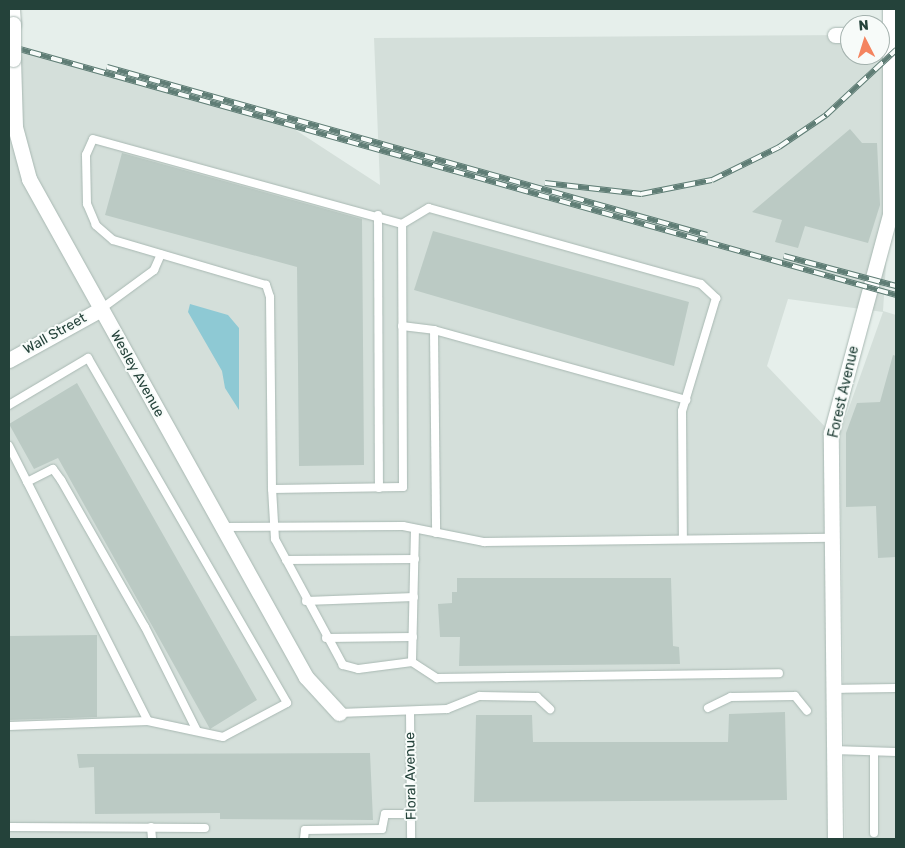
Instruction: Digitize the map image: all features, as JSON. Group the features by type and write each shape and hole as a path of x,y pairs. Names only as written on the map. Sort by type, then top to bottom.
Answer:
{"street":[{"name":"Wesley Avenue","path":"12,9 15,126 29,180 306,677 339,714"},
{"name":"Forest Avenue","path":"835,839 832,689 831,433 890,214 888,65"},
{"name":"Wall Street","path":"9,360 101,309"}],"lane":[{"path":"402,224 378,215 93,139 86,155 87,204 96,225 114,240 266,285 270,297 272,489 275,539 306,601 343,665 358,669 412,662 437,678 779,673"},
{"path":"402,224 429,208 701,284 716,298 680,424 683,539"},
{"path":"378,215 379,488"},
{"path":"272,489 403,487 402,224"},
{"path":"101,309 154,270 160,254"},
{"path":"402,326 434,330 686,400"},
{"path":"434,330 436,533"},
{"path":"9,405 88,358 287,703 223,737 148,721 9,726"},
{"path":"9,446 148,721"},
{"path":"27,482 53,469 62,480 145,627 197,731"},
{"path":"223,527 403,526 484,542 832,538"},
{"path":"412,662 416,529"},
{"path":"286,560 415,559"},
{"path":"306,601 414,597"},
{"path":"326,638 413,637"},
{"path":"832,689 896,688"},
{"path":"339,714 410,712 447,708 480,696 538,698 550,709"},
{"path":"708,708 730,697 795,696 807,711"},
{"name":"Floral Avenue","path":"410,712 412,839"},
{"path":"833,750 896,752"},
{"path":"874,752 874,832"},
{"path":"304,839 305,830 382,829 385,814 411,814"},
{"path":"9,827 205,828"},
{"path":"151,827 152,839"}],"shaded area":[{"path":"840,35 840,65 888,65 889,218 883,311 896,315 896,839 845,839 840,433 883,312 788,299 767,366 831,433 835,839 9,839 9,46 291,127 380,185 374,38"}],"water":[{"path":"190,304 228,315 239,328 239,410 225,388 222,371 188,312"}],"building":[{"path":"850,129 862,143 877,143 880,205 868,243 805,226 798,248 775,242 782,220 752,212"},
{"path":"122,153 362,219 364,465 299,466 297,267 105,215"},
{"path":"433,231 689,302 674,366 414,290"},
{"path":"893,355 896,356 896,557 878,558 876,506 846,507 846,433 857,403 880,402"},
{"path":"77,383 257,700 210,729 58,458 34,469 9,424"},
{"path":"457,578 671,578 673,646 679,647 680,664 459,666 460,637 440,637 438,604 452,603 452,592 457,592"},
{"path":"97,635 97,717 9,720 9,636"},
{"path":"785,712 787,800 474,802 476,715 532,715 533,742 728,742 729,714"},
{"path":"370,753 373,820 220,819 220,813 95,814 94,767 79,768 77,754"}],"railway":[{"path":"9,46 896,295"},
{"path":"545,183 641,194 712,180 779,147 826,115 896,50"},
{"path":"107,67 707,235"},
{"path":"784,256 896,286"}]}
